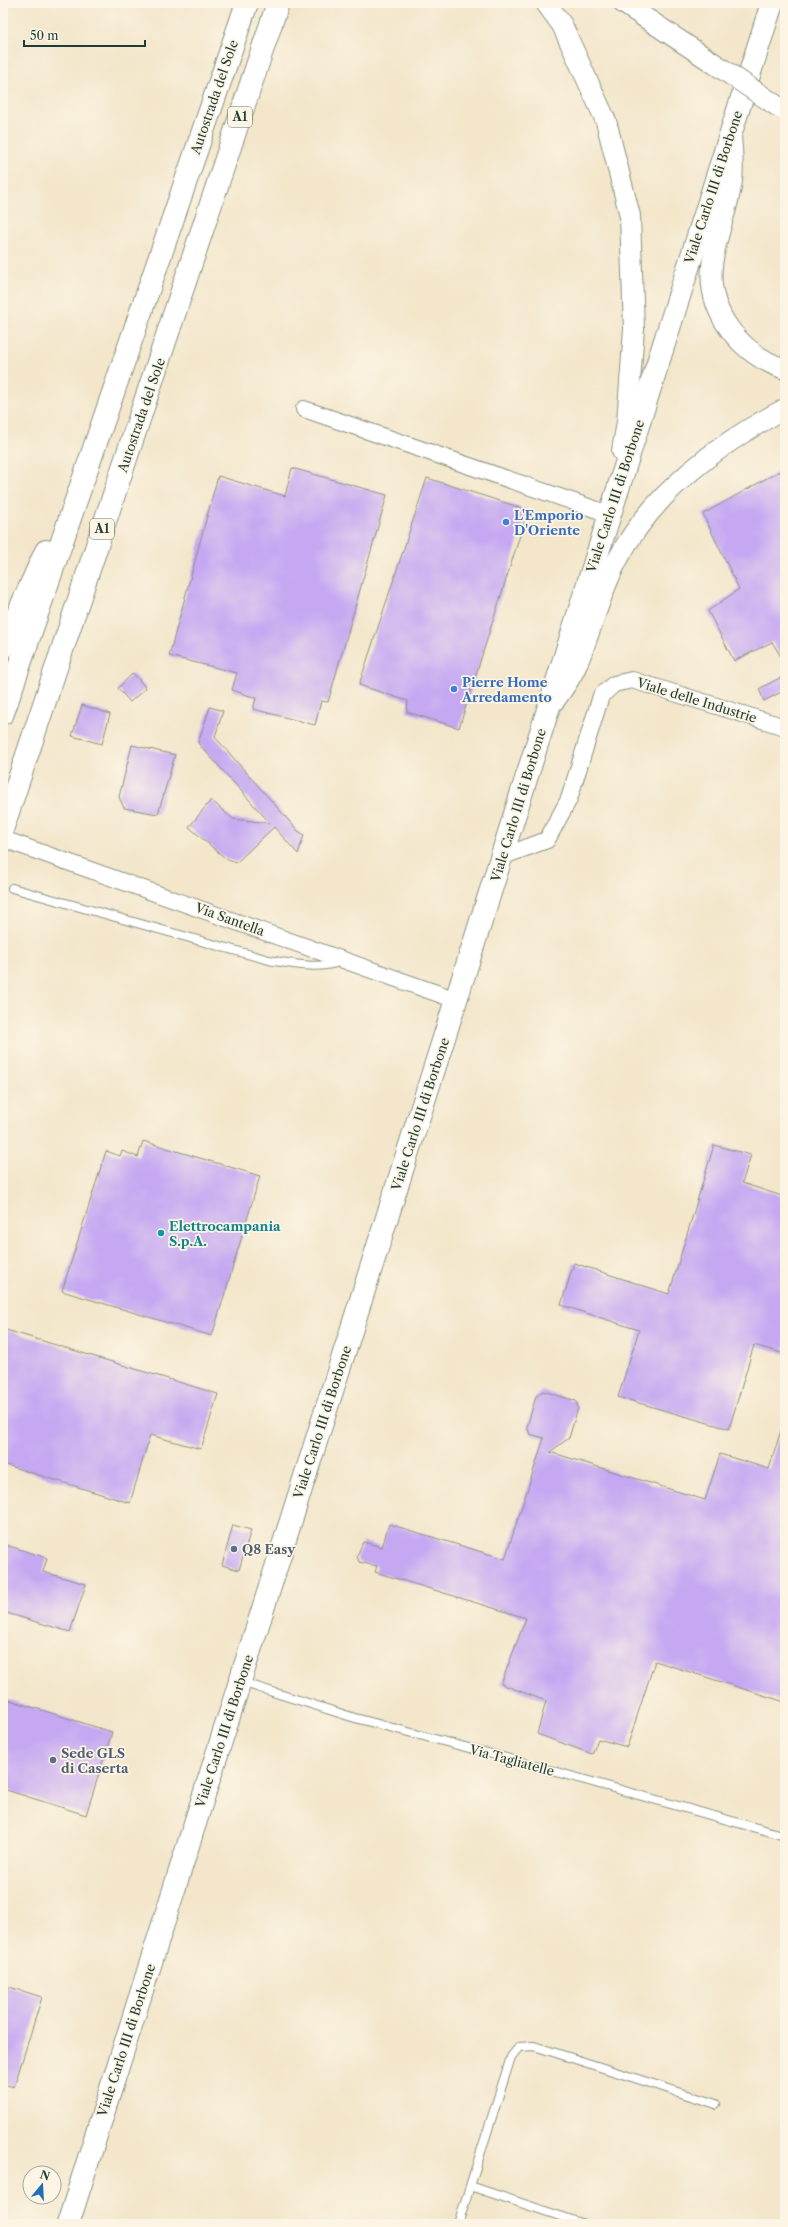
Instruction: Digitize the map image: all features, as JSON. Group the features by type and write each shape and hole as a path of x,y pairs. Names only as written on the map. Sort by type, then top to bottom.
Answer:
{"main road":[{"name":"Autostrada del Sole","path":"3,713 79,488 247,3"},
{"name":"Autostrada del Sole","path":"3,826 278,3"},
{"name":"Viale Carlo III di Borbone","path":"68,2224 772,3"},
{"path":"3,647 40,562 79,488"}],"street":[{"path":"304,409 611,508 628,422 634,330 630,216 606,121 562,25 546,3"},
{"path":"623,3 783,110"},
{"path":"731,131 732,181 712,267 714,295 725,324 737,339 766,362 785,369"},
{"path":"546,714 576,666 607,582 618,559 633,536 684,477 707,457 785,409"},
{"name":"Viale delle Industrie","path":"501,857 547,840 569,799 601,696 614,684 632,680 785,727"},
{"name":"Via Santella","path":"3,839 456,1000"}],"lane":[{"path":"12,888 269,960 311,966 329,966 344,960"},
{"name":"Via Tagliatelle","path":"240,1681 355,1718 503,1757 785,1836"},
{"path":"458,2224 512,2057 519,2047 534,2046 716,2104"},
{"path":"470,2186 584,2224"}],"building":[{"path":"292,468 387,495 328,702 321,701 315,725 253,709 256,698 232,690 237,673 169,656 218,476 285,496"},
{"path":"785,468 785,663 772,642 734,661 708,611 739,589 703,514"},
{"path":"427,478 528,510 459,728 407,712 408,701 359,685"},
{"path":"133,673 146,688 130,702 118,688"},
{"path":"785,675 785,690 764,701 759,689"},
{"path":"82,705 110,714 102,744 72,736"},
{"path":"210,707 223,711 215,737 298,831 304,835 298,854 274,827 237,862 226,859 189,827 211,800 233,819 270,823 198,743"},
{"path":"132,745 175,755 158,814 124,808 119,797"},
{"name":"Elettrocampania S.p.A.","path":"143,1141 260,1176 212,1336 62,1291 106,1151 120,1156 122,1151 138,1157"},
{"path":"714,1145 751,1155 742,1183 785,1197 785,1354 754,1345 729,1429 618,1397 639,1330 561,1305 574,1263 669,1294"},
{"path":"3,1329 218,1394 201,1449 150,1435 130,1503 3,1464"},
{"path":"543,1391 576,1401 578,1408 569,1438 550,1452 705,1500 720,1454 769,1469 782,1427 785,1427 785,1702 655,1661 627,1747 598,1739 592,1754 537,1734 546,1701 501,1684 526,1618 375,1572 377,1566 359,1562 357,1556 363,1542 382,1547 389,1524 505,1559 544,1438 530,1434 527,1427 536,1396"},
{"name":"Q8 Easy","path":"233,1525 251,1530 239,1570 222,1565"},
{"path":"3,1544 47,1558 43,1572 86,1584 70,1632 3,1612"},
{"name":"Sede GLS di Caserta","path":"3,1698 112,1732 86,1815 3,1789"},
{"path":"3,1985 42,1997 14,2087 3,2084"}],"place":[{"name":"L'Emporio D'Oriente","path":"506,522"},
{"name":"Pierre Home Arredamento","path":"454,689"},
{"name":"Elettrocampania S.p.A.","path":"161,1233"},
{"name":"Q8 Easy","path":"234,1549"},
{"name":"Sede GLS di Caserta","path":"53,1760"}]}
